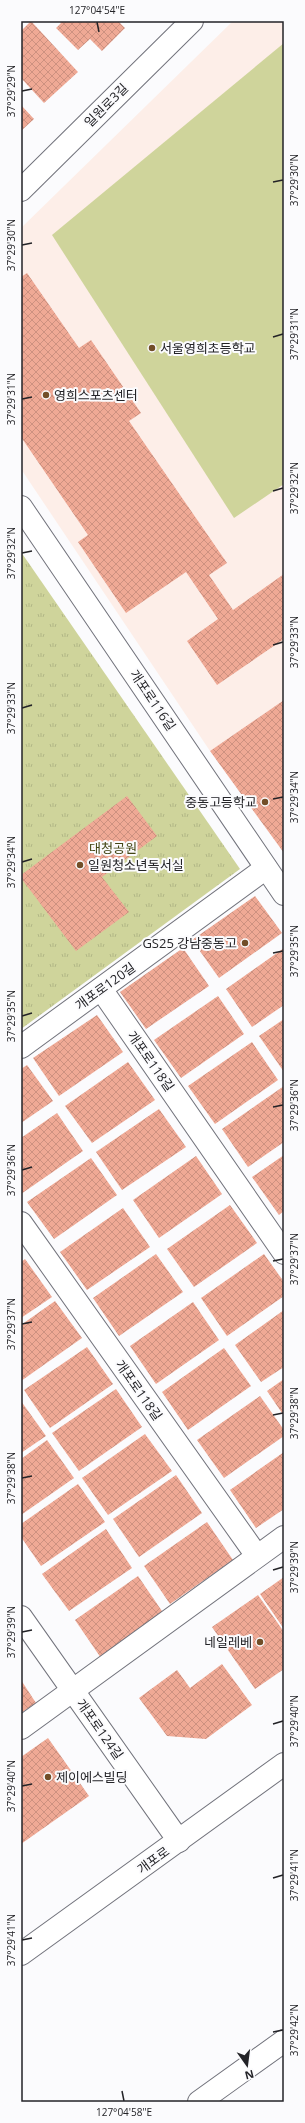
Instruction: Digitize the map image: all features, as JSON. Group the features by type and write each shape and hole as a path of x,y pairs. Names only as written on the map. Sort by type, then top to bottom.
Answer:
{"street":[{"name":"일원로3길","path":"21,190 192,21"},
{"name":"개포로116길","path":"21,507 284,894"},
{"name":"개포로120길","path":"21,1047 266,868"},
{"name":"개포로118길","path":"101,989 284,1253"},
{"name":"개포로118길","path":"21,1223 257,1556"},
{"path":"21,1728 284,1537"},
{"name":"개포로124길","path":"21,1617 179,1841"},
{"name":"개포로","path":"21,1954 284,1764"},
{"path":"199,2102 284,2041"}],"shaded area":[{"name":"서울영희초등학교","path":"233,21 284,21 284,700 210,751 21,469 21,228"}],"green space":[{"path":"284,43 284,484 234,518 52,235"},
{"name":"대청공원","path":"21,552 240,869 21,1029"}],"building":[{"path":"31,21 78,72 44,103 21,78 21,31"},
{"path":"59,21 118,21 125,28 102,51 90,39 78,50 56,28 61,23"},
{"path":"21,105 34,119 21,131"},
{"path":"27,273 79,348 91,340 141,413 129,421 227,563 209,575 233,610 284,574 284,639 217,685 187,641 218,619 186,572 126,613 78,542 88,535 21,437 21,277"},
{"name":"중동고등학교","path":"284,700 284,853 210,751"},
{"path":"127,796 157,836 102,877 129,912 76,951 21,878 21,875"},
{"path":"255,896 282,933 219,978 192,940"},
{"path":"183,948 209,986 146,1029 120,992"},
{"path":"284,948 284,1005 252,1027 226,989"},
{"path":"218,996 244,1034 181,1078 154,1040"},
{"path":"97,1015 123,1052 59,1096 33,1058"},
{"path":"284,1019 284,1072 259,1036"},
{"path":"252,1042 278,1080 215,1124 188,1086"},
{"path":"128,1062 155,1100 92,1143 65,1106"},
{"path":"27,1065 53,1101 21,1123 21,1069"},
{"path":"284,1086 284,1142 248,1167 222,1129"},
{"path":"159,1109 186,1147 122,1190 96,1152"},
{"path":"57,1113 83,1151 21,1194 21,1138"},
{"path":"284,1155 284,1211 279,1215 252,1177"},
{"path":"196,1156 222,1194 159,1238 133,1200"},
{"path":"91,1158 117,1195 54,1239 27,1202"},
{"path":"230,1205 257,1243 194,1287 167,1249"},
{"path":"123,1208 150,1247 87,1290 60,1252"},
{"path":"156,1254 183,1292 119,1336 93,1298"},
{"path":"264,1254 284,1282 284,1296 227,1336 201,1298"},
{"path":"25,1259 52,1297 21,1318 21,1262"},
{"path":"55,1301 82,1338 21,1381 21,1325"},
{"path":"193,1302 219,1340 156,1384 130,1346"},
{"path":"284,1310 284,1367 261,1382 235,1345"},
{"path":"87,1347 113,1384 50,1428 24,1390"},
{"path":"224,1348 251,1386 188,1430 162,1392"},
{"path":"284,1379 284,1416 267,1391"},
{"path":"116,1389 142,1427 79,1471 52,1433"},
{"path":"260,1396 284,1430 284,1436 224,1478 197,1440"},
{"path":"21,1401 46,1436 21,1453"},
{"path":"145,1434 172,1471 108,1515 82,1478"},
{"path":"47,1440 74,1478 21,1515 21,1459"},
{"path":"284,1452 284,1509 256,1528 230,1490"},
{"path":"176,1475 202,1513 139,1557 113,1519"},
{"path":"78,1484 105,1522 41,1566 21,1537 21,1524"},
{"path":"207,1522 233,1560 170,1604 144,1566"},
{"path":"106,1529 132,1568 69,1611 42,1574"},
{"path":"138,1576 164,1614 101,1658 75,1620"},
{"path":"284,1577 284,1629 260,1594"},
{"path":"258,1595 284,1632 284,1669 255,1689 212,1627"},
{"path":"222,1664 252,1705 206,1739 167,1736 139,1698 177,1670 190,1688"},
{"path":"21,1680 36,1703 21,1713"},
{"name":"제이에스빌딩","path":"48,1738 89,1796 21,1844 21,1757"}],"place":[{"name":"서울영희초등학교","path":"152,348"},
{"name":"영희스포츠센터","path":"46,395"},
{"name":"중동고등학교","path":"265,802"},
{"name":"일원청소년독서실","path":"80,865"},
{"name":"GS25 강남중동고","path":"245,943"},
{"name":"네일레베","path":"260,1642"},
{"name":"제이에스빌딩","path":"48,1777"}]}
